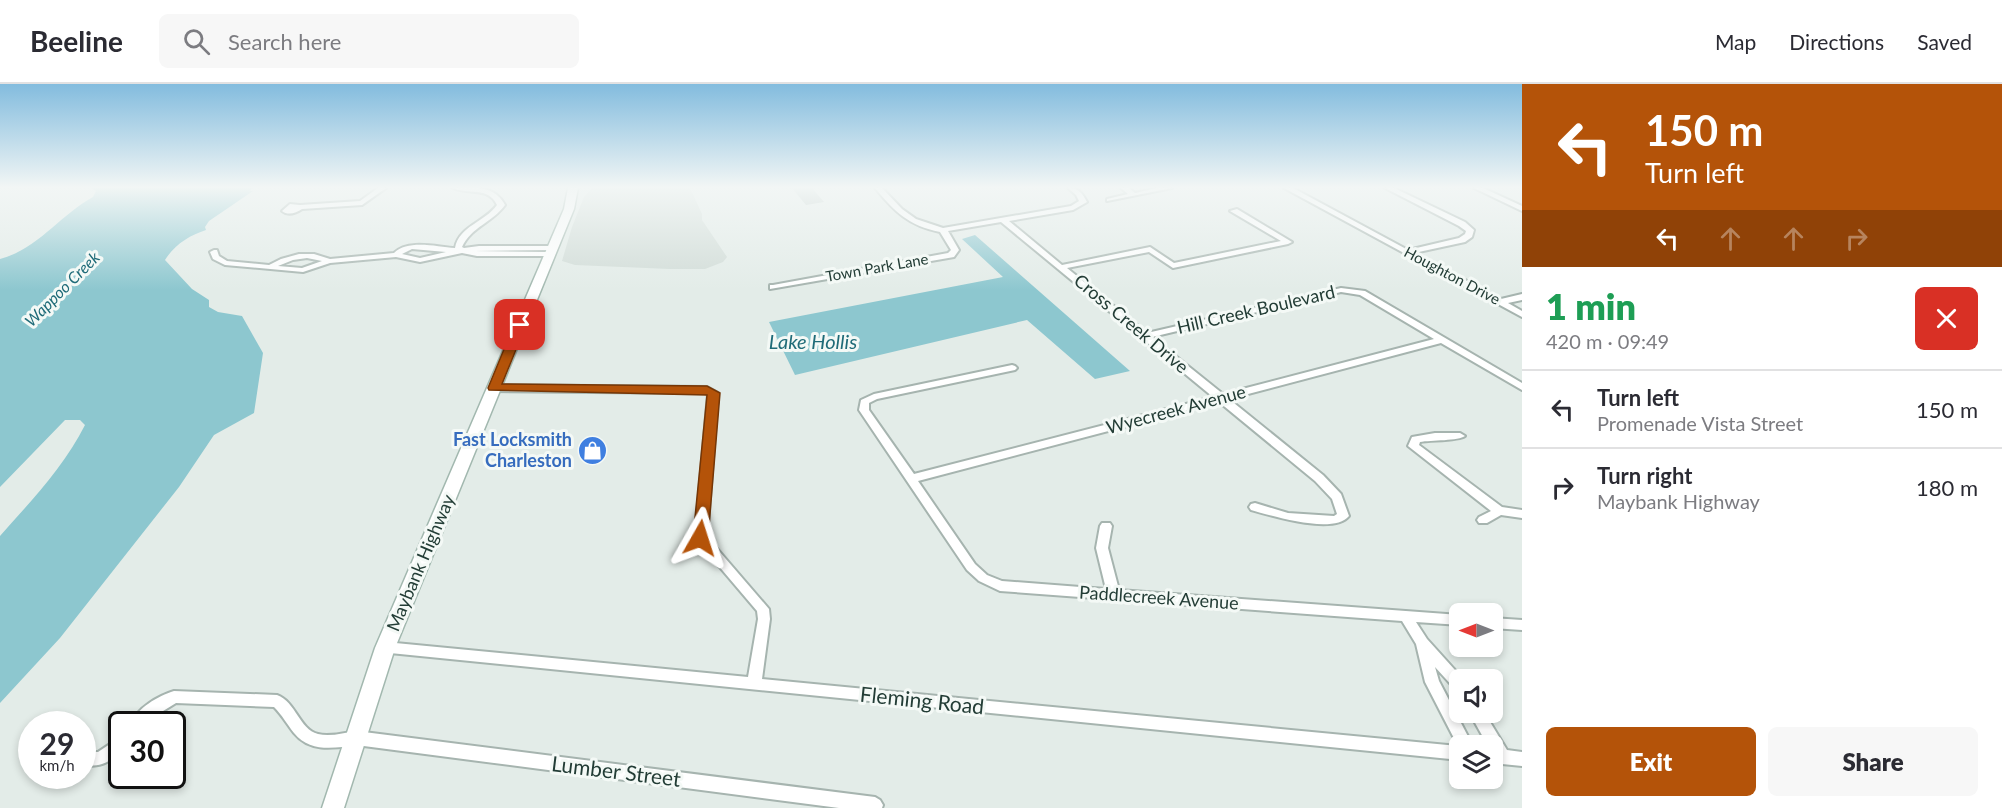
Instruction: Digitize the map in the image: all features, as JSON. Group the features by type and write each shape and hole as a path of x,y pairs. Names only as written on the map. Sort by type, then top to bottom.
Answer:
{"main road":[{"name":"Maybank Highway","path":"333,808 386,648 563,222"}],"street":[{"path":"462,251 458,247 468,230 481,222"},
{"path":"912,222 926,228 942,230 999,222"},
{"name":"Cross Creek Drive","path":"1005,222 1319,478 1336,497 1342,516 1336,520 1288,517 1255,507"},
{"path":"1062,267 1150,249 1173,266 1288,242 1252,222"},
{"name":"Houghton Drive","path":"1350,222 1522,314"},
{"path":"1407,252 1462,240 1469,235 1470,230 1457,222"},
{"name":"Town Park Lane","path":"773,287 951,255 955,250 942,230"},
{"path":"214,252 216,258 225,263 303,270 329,261 396,255 411,247 462,251 479,248 550,251"},
{"path":"270,268 280,261 296,257 321,257 329,261"},
{"name":"Hill Creek Boulevard","path":"1145,336 1341,290 1362,293 1522,387"},
{"path":"1500,302 1522,297"},
{"name":"Wyecreek Avenue","path":"911,479 1442,340"},
{"name":"Paddlecreek Avenue","path":"1012,368 874,397 864,402 864,410 971,567 983,578 1000,586 1449,619"},
{"path":"494,388 712,392 714,395 700,538 763,609 764,619 754,684"},
{"path":"1460,436 1416,439 1413,446 1499,511 1522,514"},
{"path":"1483,520 1499,511"},
{"path":"1106,526 1102,548 1114,595"},
{"path":"1406,616 1422,642 1449,673"},
{"path":"1503,624 1522,625"},
{"path":"1422,642 1432,682 1460,735"},
{"name":"Fleming Road","path":"386,648 1449,752"},
{"name":"Lumber Street","path":"150,711 174,697 277,701 288,710 307,738 318,742 356,738 875,805"},
{"path":"1503,757 1522,759"}],"shaded area":[{"path":"574,222 703,222 727,257 723,262 705,269 575,265 562,261"}],"water":[{"name":"Wappoo Creek","path":"59,222 208,222 205,227 206,230 178,245 165,260 192,289 209,300 209,307 218,312 242,316 263,353 254,413 214,435 179,487 60,638 0,703 0,536 57,470 85,425 80,420 65,420 0,487 0,259 26,248"},
{"name":"Lake Hollis","path":"975,235 1130,371 1095,379 1027,320 795,375 769,322 1003,277 962,239"}],"place":[{"name":"Fast Locksmith Charleston","path":"593,450"}],"route":[{"path":"520,325 494,388 707,390 713,393 700,538"}]}
